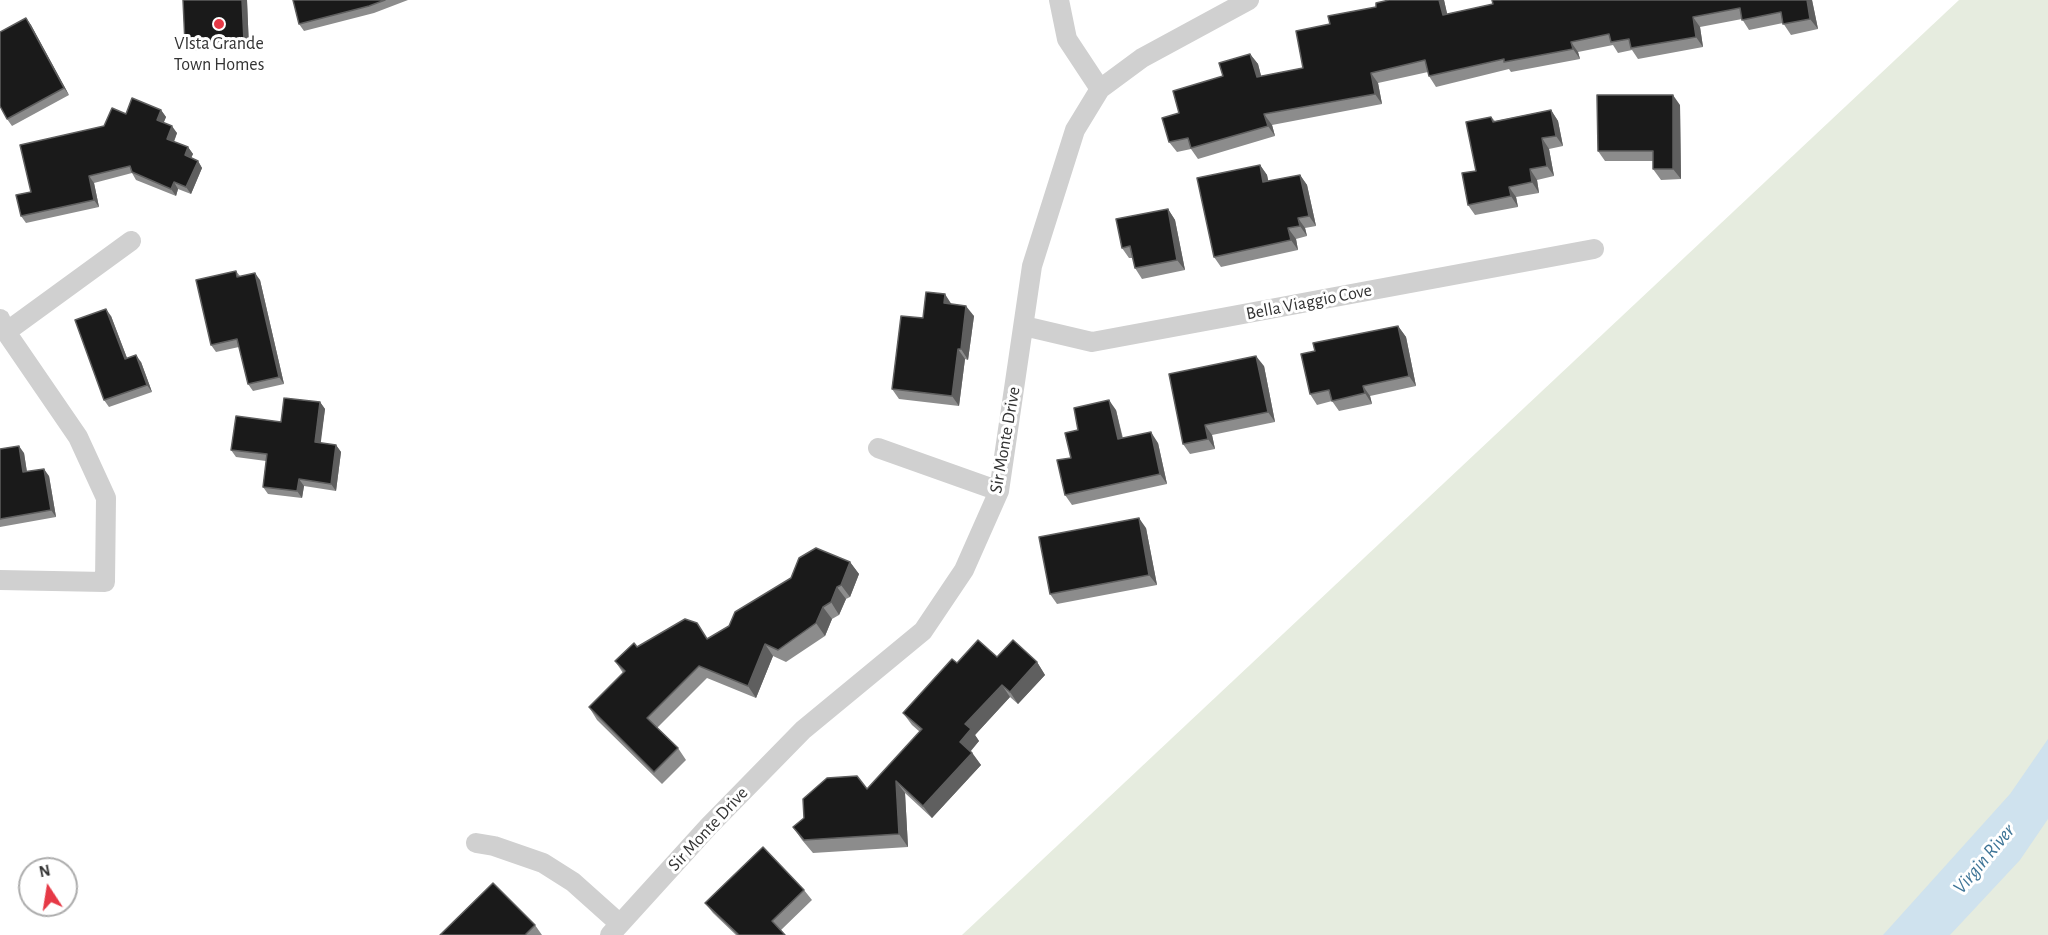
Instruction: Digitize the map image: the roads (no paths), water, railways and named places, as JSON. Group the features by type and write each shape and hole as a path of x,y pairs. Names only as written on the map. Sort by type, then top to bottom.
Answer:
{"street":[{"path":"1059,0 1067,39 1100,89"},
{"name":"Sir Monte Drive","path":"615,929 709,825 803,730 923,631 964,570 999,491 1032,266 1075,130 1100,89 1142,58 1249,0"},
{"path":"0,580 105,582 106,498 78,437 3,326 131,241"},
{"name":"Bella Viaggio Cove","path":"1024,326 1092,342 1594,249"},
{"path":"878,448 999,491"},
{"path":"476,843 494,846 543,863 573,882 615,929"}],"water":[{"name":"Virgin River","path":"2048,739 2048,819 2020,860 1950,935 1883,935 2010,794"}],"place":[{"name":"VIsta Grande Town Homes","path":"219,24"}]}
